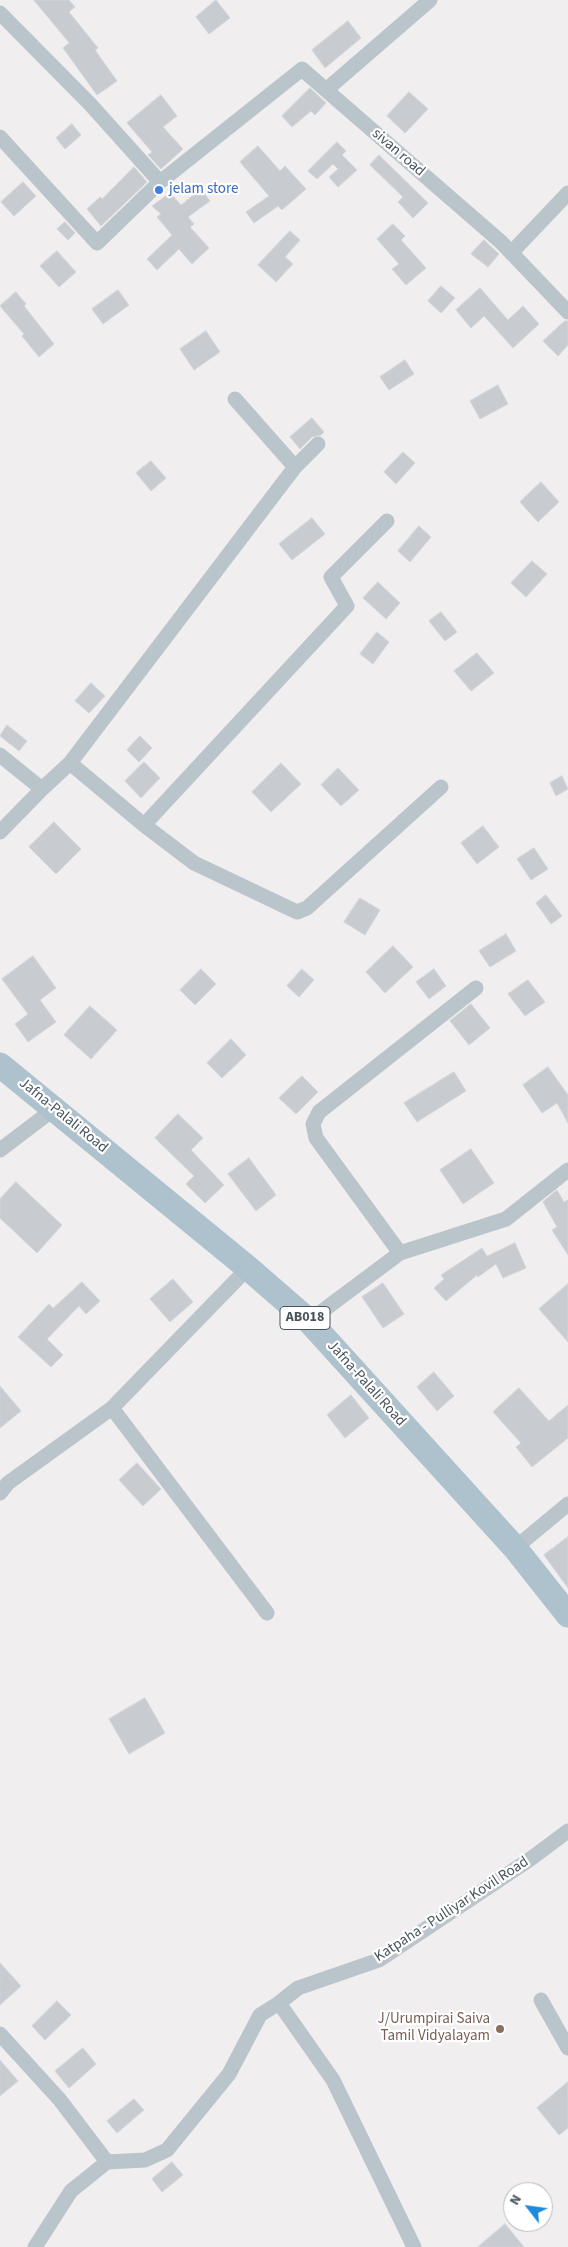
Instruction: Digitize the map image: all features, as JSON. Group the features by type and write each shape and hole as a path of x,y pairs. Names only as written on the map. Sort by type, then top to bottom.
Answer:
{"main road":[{"name":"Jafna-Palali Road","path":"0,1065 248,1268 309,1321 515,1548 568,1615"}],"street":[{"path":"326,90 430,0"},
{"path":"0,13 90,104 160,182 97,243 0,137"},
{"name":"sivan road","path":"160,182 302,69 511,253 568,312"},
{"path":"511,253 568,193"},
{"path":"235,399 295,467"},
{"path":"0,832 70,763 295,467 318,444"},
{"path":"144,825 347,606 331,576 387,521"},
{"path":"0,754 42,789"},
{"path":"70,763 144,825 194,863 297,912 307,908 442,787"},
{"path":"400,1253 316,1138 313,1124 319,1112 476,988"},
{"path":"0,1150 54,1108"},
{"path":"309,1321 400,1253 506,1219 568,1170"},
{"path":"0,1493 8,1483 112,1408 248,1268"},
{"path":"112,1408 267,1613"},
{"path":"515,1548 568,1504"},
{"name":"Katpaha - Pulliyar Kovil Road","path":"107,2162 145,2160 167,2150 229,2074 260,2015 280,2003 298,1988 379,1960 529,1860 568,1831"},
{"path":"540,2000 568,2048"},
{"path":"280,2003 333,2080 414,2247"},
{"path":"0,2034 60,2100 107,2162 71,2191 35,2247"}],"building":[{"path":"34,0 69,0 75,7 69,12 98,48 95,50 117,81 97,95 63,48 69,43"},
{"path":"216,0 230,18 209,34 196,17"},
{"path":"348,21 361,38 325,68 312,50"},
{"path":"310,88 326,103 315,115 311,111 292,127 282,116"},
{"path":"409,92 428,109 405,133 387,116"},
{"path":"161,95 177,116 163,127 183,149 161,169 148,155 152,152 127,123"},
{"path":"72,124 81,135 65,149 56,138"},
{"path":"337,142 346,151 342,155 357,170 338,187 329,177 338,169 333,164 317,179 308,171"},
{"path":"258,146 280,171 285,166 306,189 282,210 278,206 254,223 246,212 269,196 240,162"},
{"path":"379,155 428,203 413,218 398,202 403,197 370,165"},
{"path":"134,167 147,182 101,226 87,209 100,197 102,199"},
{"path":"23,182 36,196 14,216 1,202"},
{"path":"201,189 210,201 188,217 194,224 190,227 209,248 192,264 179,249 157,270 147,259 172,235 157,217 161,214 152,206 170,193 181,205"},
{"path":"65,222 75,233 68,240 57,229"},
{"path":"393,224 405,236 401,240 426,268 406,285 392,269 399,264 377,239"},
{"path":"290,231 300,240 285,257 293,264 276,282 258,265"},
{"path":"484,240 499,254 488,267 471,254"},
{"path":"57,251 76,272 59,287 40,266"},
{"path":"441,286 455,298 441,313 428,301"},
{"path":"480,288 508,320 523,306 539,324 513,348 484,316 471,328 456,310"},
{"path":"118,290 129,305 103,324 92,309"},
{"path":"16,292 26,304 24,306 54,344 39,357 22,336 24,334 0,306"},
{"path":"565,321 568,321 568,345 558,356 543,341"},
{"path":"206,331 220,352 194,370 180,349"},
{"path":"405,360 414,374 389,390 380,377"},
{"path":"498,385 508,404 480,419 470,401"},
{"path":"312,418 324,432 321,435 312,437 300,449 290,437"},
{"path":"403,452 415,463 396,484 384,472"},
{"path":"151,461 166,478 151,491 136,473"},
{"path":"541,482 559,502 538,522 520,502"},
{"path":"312,518 325,534 292,560 279,544"},
{"path":"419,526 431,537 410,562 398,551"},
{"path":"532,561 547,574 526,597 511,583"},
{"path":"378,582 400,603 386,619 363,598"},
{"path":"441,612 457,632 445,641 429,621"},
{"path":"377,632 389,642 373,664 360,654"},
{"path":"477,653 494,673 471,691 454,671"},
{"path":"91,683 105,696 89,713 75,701"},
{"path":"7,725 27,741 19,751 0,736"},
{"path":"140,736 152,748 139,762 127,750"},
{"path":"144,762 160,778 141,798 125,781"},
{"path":"281,763 301,784 271,812 252,792"},
{"path":"338,768 359,790 341,806 321,785"},
{"path":"562,776 568,789 556,796 550,783"},
{"path":"54,822 81,849 56,874 29,847"},
{"path":"483,826 499,847 477,864 461,843"},
{"path":"534,848 548,869 531,880 517,859"},
{"path":"546,895 562,916 551,924 536,903"},
{"path":"360,898 380,910 365,935 344,922"},
{"path":"506,934 516,951 490,967 479,951"},
{"path":"393,946 413,967 385,993 366,972"},
{"path":"33,956 56,988 40,1000 56,1022 28,1042 15,1024 28,1014 2,979"},
{"path":"201,969 216,984 195,1005 180,990"},
{"path":"302,969 314,980 299,997 287,986"},
{"path":"434,969 446,986 429,999 416,982"},
{"path":"528,980 545,1002 525,1016 508,994"},
{"path":"471,1004 490,1028 469,1045 450,1021"},
{"path":"90,1006 117,1030 91,1059 64,1035"},
{"path":"231,1039 246,1055 222,1078 207,1063"},
{"path":"548,1067 568,1095 568,1123 557,1103 542,1113 523,1085"},
{"path":"454,1072 466,1091 417,1122 404,1103"},
{"path":"302,1076 318,1092 296,1114 279,1098"},
{"path":"178,1114 203,1138 191,1150 224,1185 205,1203 186,1184 194,1176 155,1138"},
{"path":"471,1149 494,1183 463,1204 440,1170"},
{"path":"249,1158 276,1195 256,1211 228,1174"},
{"path":"16,1182 62,1225 37,1253 0,1218 0,1199"},
{"path":"557,1190 564,1202 568,1200 568,1255 552,1230 557,1227 543,1202"},
{"path":"515,1243 526,1268 503,1278 496,1264 478,1277 477,1275 446,1301 434,1288 444,1279 441,1275 482,1248 487,1256"},
{"path":"173,1279 193,1302 170,1322 150,1299"},
{"path":"82,1282 100,1301 86,1314 79,1306 47,1339 63,1355 51,1367 18,1337 49,1304 53,1308"},
{"path":"383,1283 404,1314 383,1328 362,1297"},
{"path":"568,1284 568,1342 539,1309"},
{"path":"434,1372 454,1396 437,1411 417,1387"},
{"path":"0,1386 21,1411 0,1428"},
{"path":"519,1388 549,1421 568,1405 568,1438 532,1467 516,1447 521,1443 493,1412"},
{"path":"351,1395 369,1418 345,1438 327,1415"},
{"path":"137,1463 161,1489 143,1506 119,1480"},
{"path":"568,1537 568,1588 544,1555"},
{"path":"145,1698 165,1733 129,1754 109,1719"},
{"path":"0,1963 21,1986 0,2005"},
{"path":"57,2001 71,2015 45,2040 32,2026"},
{"path":"83,2048 96,2064 69,2088 55,2071"},
{"path":"0,2060 18,2081 0,2096"},
{"path":"568,2082 568,2128 559,2135 537,2108"},
{"path":"134,2099 144,2110 117,2133 107,2121"},
{"path":"172,2162 183,2175 162,2192 152,2179"},
{"path":"503,2226 503,2232 512,2232 524,2247 478,2247"}],"place":[{"name":"jelam store","path":"159,190"},
{"name":"J/Urumpirai Saiva Tamil Vidyalayam","path":"500,2029"}]}
